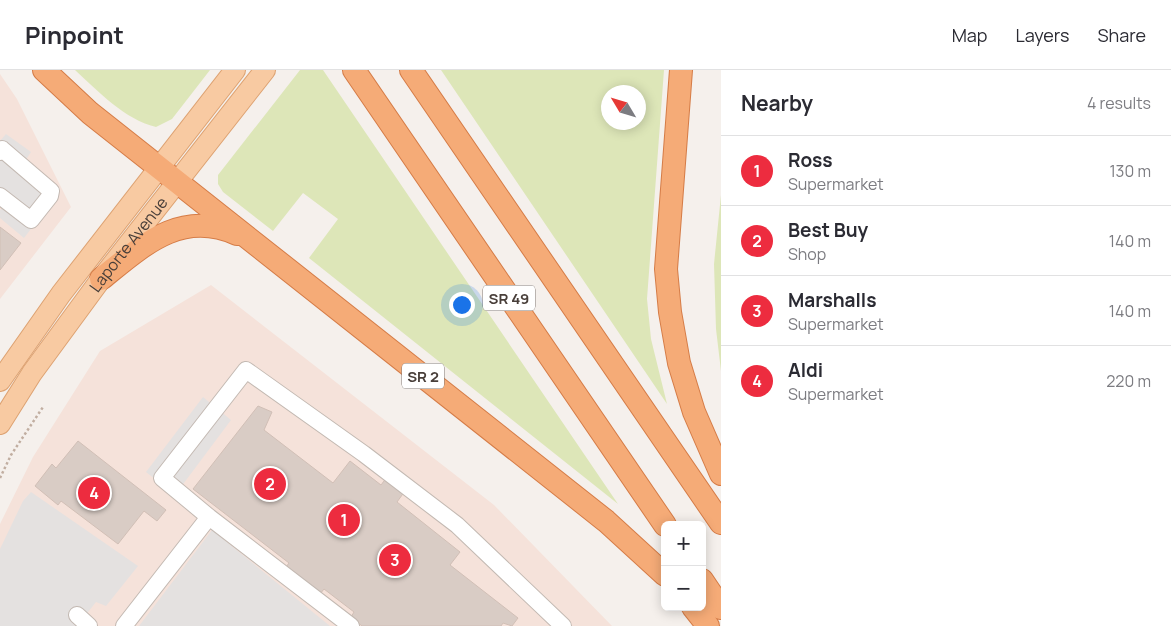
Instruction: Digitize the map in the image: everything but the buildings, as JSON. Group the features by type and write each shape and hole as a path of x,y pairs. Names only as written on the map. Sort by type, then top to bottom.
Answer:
{"highway":[{"path":"44,70 90,113 160,166"},
{"name":"SR 49","path":"354,70 662,521"},
{"name":"SR 49","path":"412,70 721,523"},
{"path":"681,70 666,269 670,312 679,363 694,412 721,474"},
{"name":"SR 2","path":"160,166 606,521 661,571"},
{"path":"101,279 138,249 159,236 180,228 202,224 218,227 253,241"},
{"path":"706,586 721,608"},
{"path":"696,611 708,626"}],"main road":[{"name":"Laporte Avenue","path":"0,381 55,302 235,70"},
{"name":"Laporte Avenue","path":"0,424 32,373 101,279 265,70"}],"lane":[{"path":"0,152 2,150 51,191 50,196 31,220 0,196"},
{"path":"351,626 209,517 162,478 246,370 364,454 456,525 563,626"},
{"path":"124,626 209,517"},
{"path":"76,615 89,626"}],"path":[{"path":"0,478 16,447 43,407"}],"shaded area":[{"path":"0,74 17,99 71,207 0,299"},
{"path":"6,134 31,152 25,161 54,199 24,238 0,218 0,210 3,207 0,204 0,141"},
{"path":"211,285 494,505 612,626 0,626 0,524 33,457 100,351"},
{"path":"203,397 231,420 175,495 146,472"},
{"path":"31,492 138,566 106,606 96,602 77,626 0,626 0,549 23,501"},
{"path":"212,530 330,626 139,626"}],"green space":[{"path":"75,70 210,70 172,119 156,127 133,118 123,111 103,96"},
{"path":"300,70 323,70 618,504 309,258 338,219 303,193 273,231 223,192 218,184 218,175"},
{"path":"441,70 664,70 647,299 651,339 667,404"},
{"path":"721,195 721,371 716,329 714,264"}],"place":[{"name":"Best Buy","path":"270,484"},
{"name":"Aldi","path":"94,493"},
{"name":"Ross","path":"344,520"},
{"name":"Marshalls","path":"395,560"}]}
